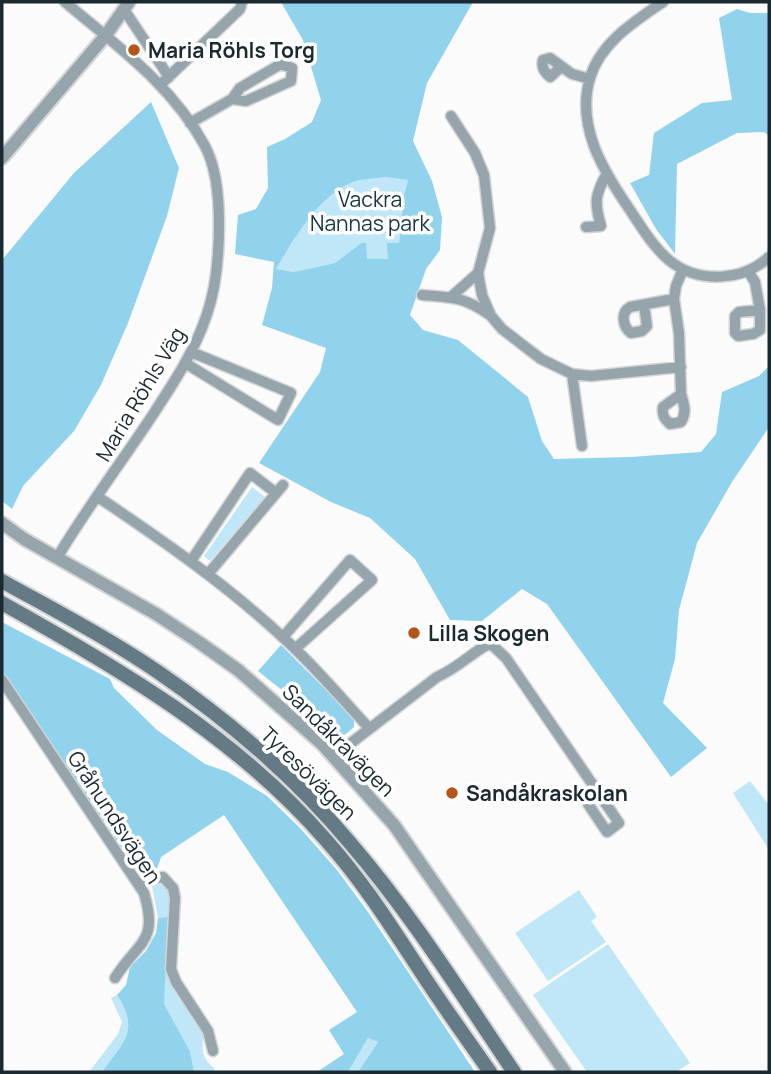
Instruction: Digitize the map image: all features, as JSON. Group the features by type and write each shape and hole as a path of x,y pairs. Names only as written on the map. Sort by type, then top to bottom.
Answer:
{"main road":[{"name":"Tyresövägen","path":"2,581 158,672 227,724 293,782 351,843 385,885 514,1072"},
{"name":"Tyresövägen","path":"2,603 101,659 162,698 222,742 282,794 326,839 368,892 490,1072"}],"street":[{"path":"65,2 165,81"},
{"path":"165,81 240,9 242,2"},
{"path":"663,2 612,42 601,56 590,79 586,116 596,151 607,173 662,253 683,269 712,276 729,276 748,271 769,257"},
{"path":"2,159 106,35 126,5 165,81"},
{"path":"190,123 232,99 240,88 281,64 292,68 291,81 246,101 232,99"},
{"path":"561,67 572,74 590,79"},
{"name":"Maria Röhls Väg","path":"58,558 185,363 208,312 217,273 219,205 214,173 206,148 165,81"},
{"path":"451,116 475,153 484,174 490,228 478,273 482,295 491,316"},
{"path":"586,228 601,226 596,193 607,173"},
{"path":"681,394 674,299 683,269"},
{"path":"748,271 755,282 760,310"},
{"path":"452,296 478,273"},
{"path":"422,295 452,296 478,307 541,359 572,374 591,376 681,368"},
{"path":"644,305 674,299"},
{"path":"185,363 278,420 291,393 191,352"},
{"path":"572,374 582,446"},
{"path":"191,561 250,473 279,489 208,574"},
{"path":"98,497 191,561 283,637 369,728"},
{"name":"Sandåkravägen","path":"2,523 156,614 228,663 334,756 394,825 565,1072"},
{"path":"283,637 350,560 372,580 295,649"},
{"path":"334,756 437,677 456,669 462,661 490,643 506,658 596,790"},
{"name":"Gråhundsvägen","path":"2,680 140,884 149,909 150,925 146,938 115,978"},
{"path":"140,884 149,879 163,877 173,888 175,898 170,969 208,1031 213,1051"}],"green space":[{"name":"Vackra Nannas park","path":"385,177 408,180 399,243 388,259 367,259 361,243 335,263 294,272 275,269 309,218 331,195 357,181"},
{"path":"252,487 265,497 210,561 204,556"},
{"path":"750,781 769,805 769,850 733,793"},
{"path":"156,883 165,884 169,890 168,917 158,918 152,886"},
{"path":"579,890 597,917 591,921 606,942 548,981 515,933"},
{"path":"608,944 690,1063 676,1072 587,1072 533,995"},
{"path":"164,970 204,1035 203,1053 214,1072 194,1072 190,1051 164,1004"},
{"path":"117,995 127,1018 126,1035 102,1072 89,1072 118,1034 122,1022 111,998"},
{"path":"368,1038 378,1042 358,1072 348,1072"}],"shaded area":[{"path":"473,2 427,83 413,141 432,181 442,217 440,250 426,269 410,315 423,330 458,340 528,397 542,441 554,459 701,452 716,434 722,392 759,376 769,366 769,427 732,482 697,543 679,610 675,659 663,703 707,748 671,777 547,604 522,589 482,621 450,620 415,559 370,518 331,502 259,463 320,372 326,348 262,325 272,288 274,262 235,254 238,215 256,209 268,188 267,147 312,122 321,100 303,40 282,4","holes":["385,177 408,180 399,243 387,243 388,259 367,259 366,243 361,243 335,263 294,272 276,269 310,218 332,194 360,180"]},
{"path":"737,9 750,13 769,13 769,136 764,132 737,133 677,164 675,254 656,229 630,183 649,175 654,133 702,103 732,100 719,18"},
{"path":"151,102 179,168 167,216 128,323 101,385 74,431 23,486 12,509 2,501 2,260 74,173"},
{"path":"2,622 110,679 114,688 157,730 205,764 228,772 267,796 337,870 475,1072 358,1072 378,1042 368,1038 348,1072 317,1072 344,1054 329,1030 357,1012 224,815 161,857 156,872 143,877 137,874 2,675"},
{"path":"281,645 354,718 354,727 346,734 340,736 258,671"},
{"path":"168,917 164,1004 190,1051 194,1072 102,1072 122,1044 128,1027 124,1007 117,995 126,985 130,967 146,951 156,933 158,918"}],"place":[{"name":"Maria Röhls Torg","path":"134,50"},
{"name":"Lilla Skogen","path":"414,633"},
{"name":"Sandåkraskolan","path":"452,793"}]}
